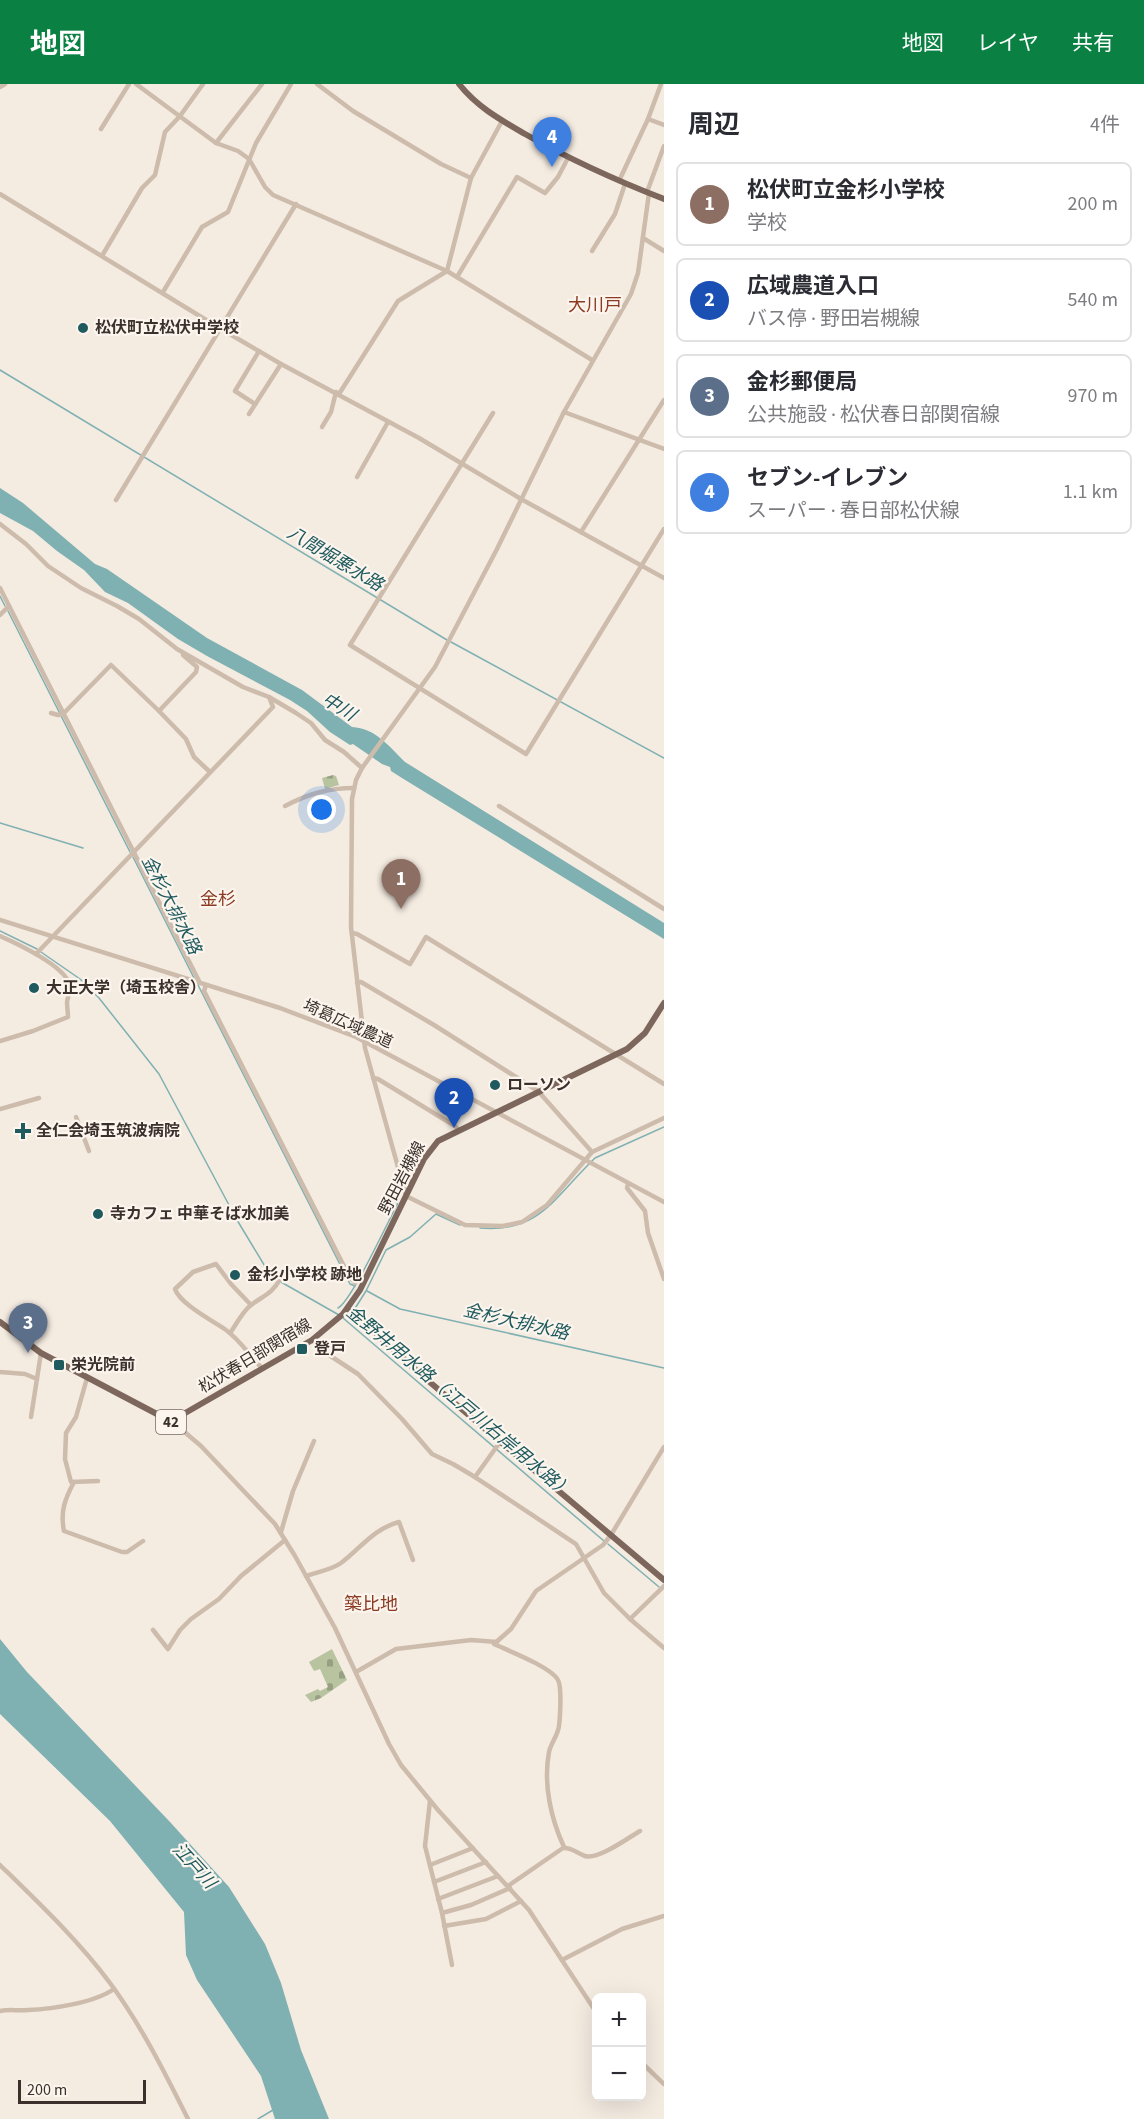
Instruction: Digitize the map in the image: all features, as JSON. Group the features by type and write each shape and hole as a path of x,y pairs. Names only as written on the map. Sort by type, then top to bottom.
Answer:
{"main road":[{"path":"459,84 477,104 502,121 568,158 664,199"},
{"name":"野田岩槻線","path":"348,1308 360,1290 429,1149 458,1130 616,1054 640,1039 664,1004"},
{"path":"348,1308 396,1353 664,1580"},
{"name":"松伏春日部関宿線","path":"174,1423 180,1416 312,1340 348,1308"},
{"name":"42","path":"0,1322 42,1353 174,1423"}],"street":[{"path":"0,87 5,84"},
{"path":"101,129 129,84"},
{"path":"136,84 216,142 238,151 249,159 265,187 273,195 447,271 592,360"},
{"path":"102,256 142,188 155,175 165,132 180,116 203,84"},
{"path":"216,142 262,84"},
{"path":"163,292 202,227 228,212 263,130 291,84"},
{"path":"317,84 353,111 441,164 471,178"},
{"path":"592,251 615,214 622,182 661,84"},
{"path":"648,119 664,124"},
{"path":"322,427 332,412 338,393 398,301 447,271 471,178 502,121"},
{"path":"664,146 648,193 638,273 631,294 564,412 449,641 421,689 363,767 354,788 352,933 364,1042 406,1196 465,1225 513,1224 530,1218 547,1205 592,1152 664,1118"},
{"path":"457,277 517,177 545,193 558,177 568,158"},
{"path":"0,194 258,351 419,438 521,499 664,578"},
{"path":"116,500 296,204"},
{"path":"643,238 664,251"},
{"path":"255,404 235,391 258,351"},
{"path":"249,414 281,364"},
{"path":"581,532 664,400"},
{"path":"564,412 639,441 664,448"},
{"path":"493,413 350,645 526,754 664,529"},
{"path":"357,477 388,422"},
{"path":"0,524 26,544 48,566 81,588 139,619 197,667 196,672 159,711"},
{"path":"0,588 200,983"},
{"path":"0,615 9,606"},
{"path":"177,649 243,687 269,697 311,723 325,740 363,767"},
{"path":"51,713 58,716 63,714 111,665 186,739 194,757 210,772"},
{"path":"38,952 273,707 269,697"},
{"path":"285,806 312,793 354,788"},
{"path":"499,806 664,909"},
{"name":"埼葛広域農道","path":"0,920 314,1020 364,1042 664,1202"},
{"path":"352,933 410,964 426,937 664,1084"},
{"path":"0,936 38,952 69,982 68,1017 0,1041"},
{"path":"357,983 361,982 538,1091 592,1152"},
{"path":"206,985 204,991 237,1058 355,1283"},
{"path":"373,1078 378,1078 458,1130"},
{"path":"0,1109 39,1098"},
{"path":"76,1117 89,1151"},
{"path":"628,1184 627,1188 645,1211 648,1233 664,1279"},
{"path":"251,1305 216,1264 193,1272 175,1289 178,1296 230,1334 262,1368"},
{"path":"230,1334 251,1305 272,1292 279,1281"},
{"path":"312,1340 365,1381 432,1454 453,1464 568,1537 576,1544 604,1593 664,1648"},
{"path":"32,1417 42,1353"},
{"path":"0,1372 25,1374 37,1379"},
{"path":"87,1377 76,1417 67,1429 65,1437 66,1464 71,1482 98,1481"},
{"path":"174,1423 201,1446 260,1506 281,1532 356,1672 401,1765 430,1801 521,1901 592,2005"},
{"path":"281,1532 293,1491 314,1441"},
{"path":"475,1478 500,1442"},
{"path":"640,1831 597,1856 586,1856 564,1847 556,1829 548,1793 549,1752 559,1727 559,1681 554,1674 494,1644 512,1629 536,1591 603,1545 664,1447"},
{"path":"74,1482 64,1501 62,1515 64,1531 122,1552 127,1552 143,1541"},
{"path":"306,1576 342,1562 368,1538 385,1527 399,1522 414,1560"},
{"path":"153,1630 168,1649 191,1618 219,1599 242,1576 285,1540"},
{"path":"630,1619 664,1586"},
{"path":"356,1672 396,1649 471,1640 498,1642"},
{"path":"430,1801 425,1846 452,1965"},
{"path":"442,1913 471,1905 509,1887 564,1847"},
{"path":"430,1865 472,1848"},
{"path":"434,1881 486,1862"},
{"path":"0,1865 80,1948 114,1989 139,2029 188,2119"},
{"path":"438,1899 498,1876"},
{"path":"444,1926 486,1919 521,1901"},
{"path":"562,1960 622,1929 664,1916"},
{"path":"0,2011 28,2010 86,2001 114,1989"},
{"path":"646,2067 664,2084"}],"green space":[{"path":"336,776 339,785 325,789 322,778"},
{"path":"332,1649 347,1680 321,1698 311,1702 305,1695 328,1687 320,1669 314,1671 309,1662"}],"water":[{"path":"0,488 23,503 95,564 107,569 207,638 302,690 352,727 375,734 405,762 664,923 664,939 402,778 391,771 390,767 353,744 350,745 290,700 207,656 178,639 128,603 105,592 84,570 33,531 0,513"},
{"name":"江戸川","path":"0,1639 27,1672 229,1887 265,1944 281,1983 301,2050 329,2119 275,2119 261,2076 197,1980 186,1955 184,1912 110,1821 0,1714"}],"waterway":[{"name":"八間堀悪水路","path":"0,370 447,640"},
{"name":"金杉大排水路","path":"0,596 5,606"},
{"name":"金杉大排水路","path":"8,611 130,852"},
{"name":"八間堀悪水路","path":"451,642 664,758"},
{"path":"0,823 83,848"},
{"name":"金杉大排水路","path":"133,857 194,978"},
{"name":"金野井用水路（江戸川右岸用水路）","path":"0,931 37,949"},
{"name":"金野井用水路（江戸川右岸用水路）","path":"41,952 80,979 99,998 159,1074 237,1220 266,1268 277,1280"},
{"name":"金杉大排水路","path":"198,985 350,1284 355,1286"},
{"path":"592,1161 664,1127"},
{"path":"480,1228 500,1228 530,1219 554,1201 589,1164"},
{"path":"338,1308 344,1303 360,1278 397,1205 399,1196"},
{"path":"354,1310 386,1250 410,1237 436,1214 460,1225"},
{"name":"金野井用水路（江戸川右岸用水路）","path":"281,1282 339,1315"},
{"name":"金杉大排水路","path":"367,1291 400,1309 664,1368"},
{"name":"金野井用水路（江戸川右岸用水路）","path":"343,1318 604,1541"},
{"name":"金野井用水路（江戸川右岸用水路）","path":"608,1544 659,1587"},
{"path":"258,2119 273,2110"}],"place":[{"name":"セブン-イレブン","path":"552,167"},
{"name":"松伏町立松伏中学校","path":"83,328"},
{"name":"松伏町立金杉小学校","path":"401,909"},
{"name":"大正大学（埼玉校舎）","path":"34,988"},
{"name":"ローソン","path":"495,1085"},
{"name":"広域農道入口","path":"454,1128"},
{"name":"全仁会埼玉筑波病院","path":"23,1131"},
{"name":"寺カフェ 中華そば水加美","path":"98,1214"},
{"name":"金杉小学校 跡地","path":"235,1275"},
{"name":"登戸","path":"302,1349"},
{"name":"金杉郵便局","path":"28,1353"},
{"name":"栄光院前","path":"59,1365"}],"district":[{"name":"大川戸","path":"595,305"},
{"name":"金杉","path":"218,899"},
{"name":"築比地","path":"371,1604"}],"water label":[{"name":"中川","path":"339,707"}]}
